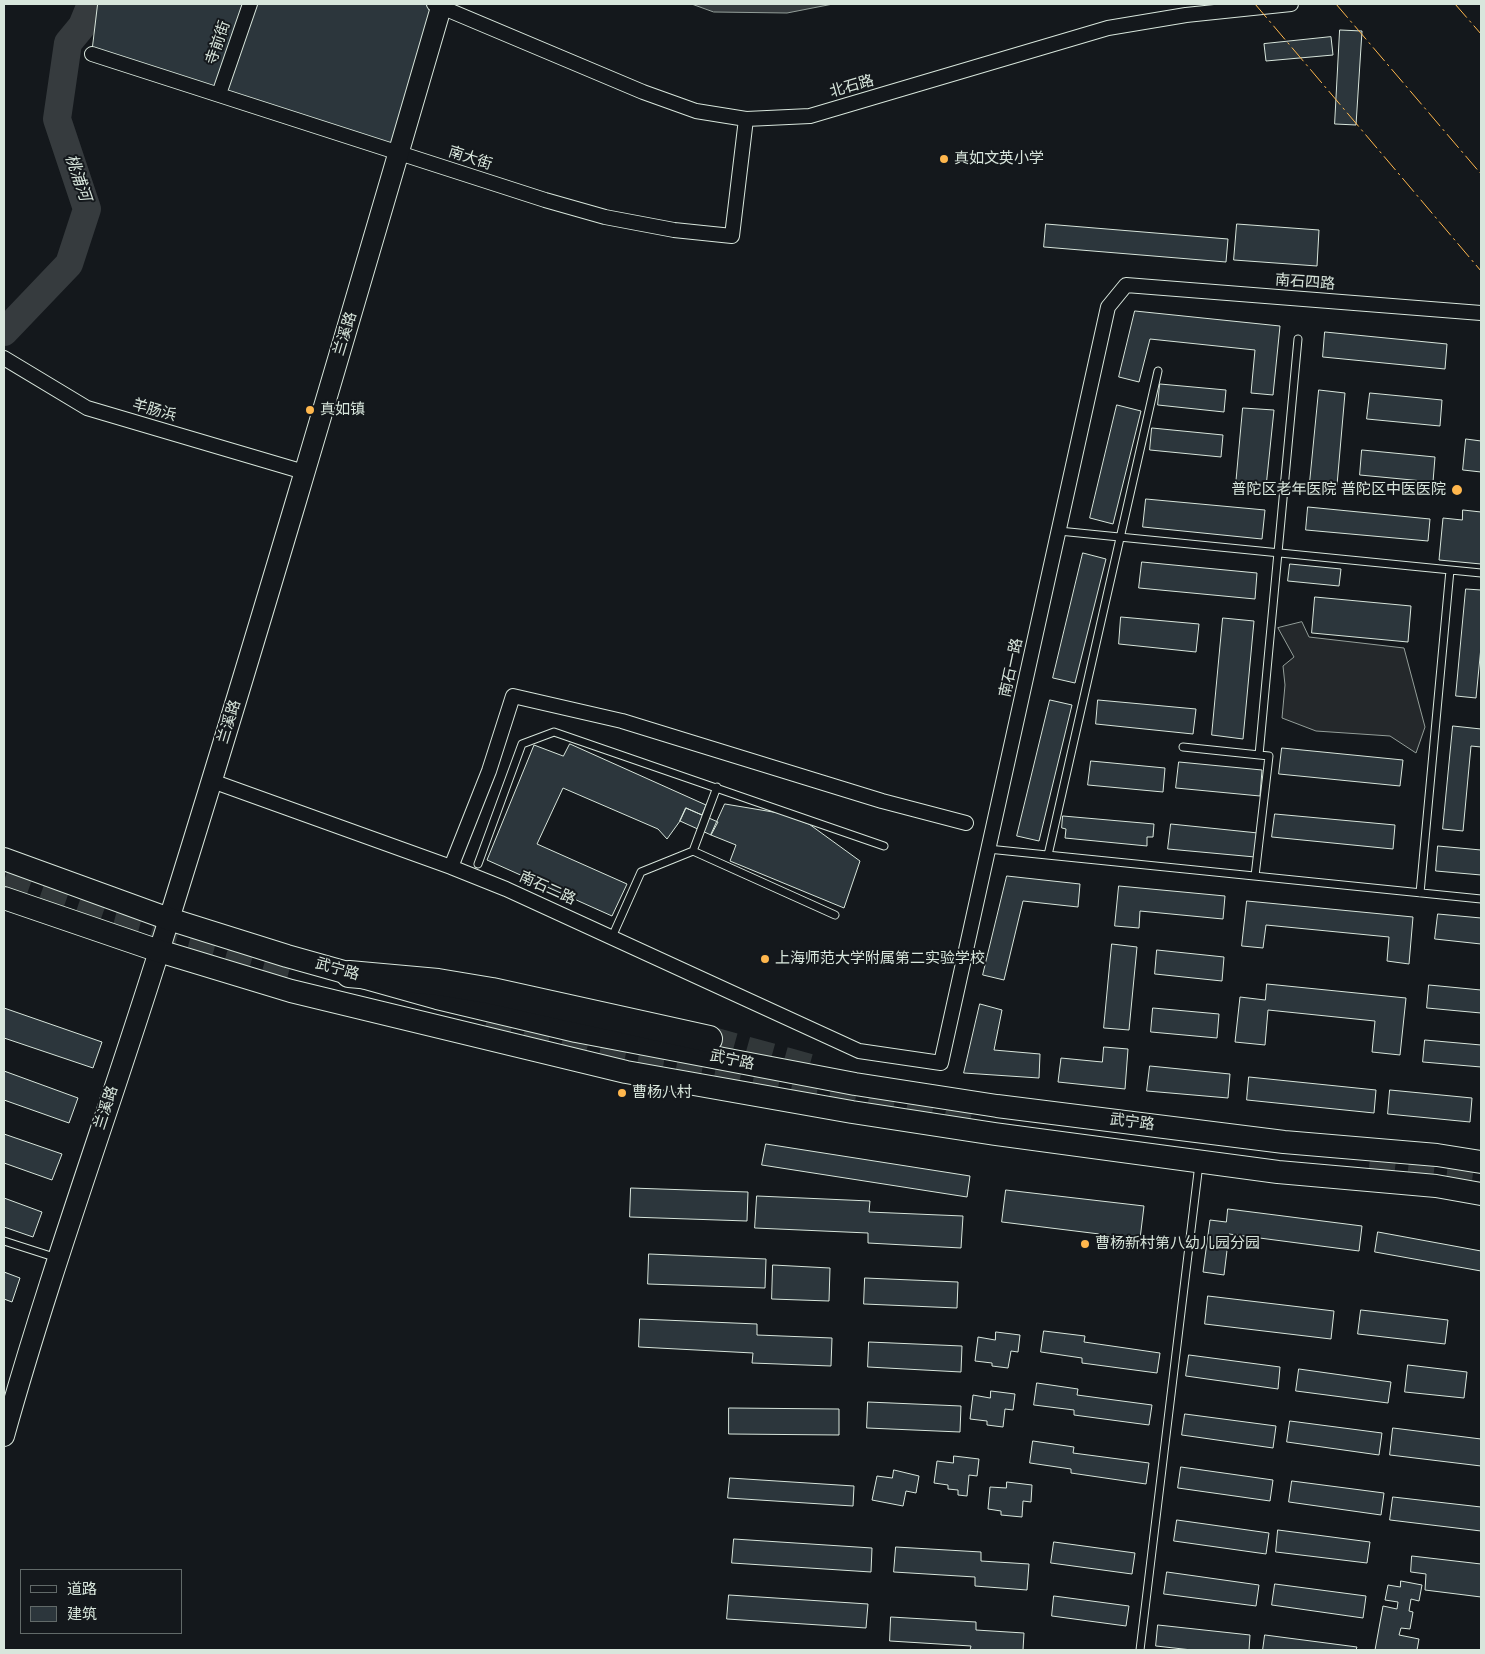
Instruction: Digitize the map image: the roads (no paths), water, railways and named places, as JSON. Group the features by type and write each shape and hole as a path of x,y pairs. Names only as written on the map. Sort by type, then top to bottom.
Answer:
{"highway":[{"path":"349,974 438,982 709,1039"}],"main road":[{"name":"武宁路","path":"4,859 169,919 287,956 437,998 576,1031 855,1084 997,1106 1284,1142 1438,1155 1481,1162"},
{"name":"武宁路","path":"4,898 159,951 291,991 626,1072 852,1112 995,1134 1278,1172 1436,1186 1481,1194"}],"street":[{"name":"寺前街","path":"218,94 250,4"},
{"name":"北石路","path":"439,5 643,92 696,111 746,119 810,116 1108,28 1186,15 1291,4"},
{"name":"兰溪路","path":"4,1436 11,1400 159,951 212,781 400,153 439,5"},
{"name":"南大街","path":"92,54 545,200 605,217 674,230 732,236 746,119"},
{"name":"南石四路","path":"1126,285 1481,313"},
{"name":"南石一路","path":"941,1063 1108,306 1126,285"},
{"name":"羊肠浜","path":"8,361 87,408 304,472"},
{"path":"451,866 480,795 500,740 513,696 622,721 873,798 966,823"},
{"name":"南石二路","path":"212,781 451,866 612,936 859,1050 941,1063"}],"lane":[{"path":"1259,755 1298,339"},
{"path":"1048,855 1158,371"},
{"path":"1059,531 1481,573"},
{"path":"1420,893 1450,570"},
{"path":"478,864 522,744 554,732 718,787 884,846"},
{"path":"1183,747 1269,756 1255,876"},
{"path":"693,851 718,787"},
{"path":"988,849 1481,899"},
{"path":"612,936 641,872 693,851 835,915"},
{"path":"1140,1650 1200,1161"},
{"path":"4,1241 58,1258"}],"waterway":[{"name":"桃浦河","path":"4,332 69,264 87,209 57,119 68,43 82,26 91,4"}],"tunnel":[{"path":"4,881 111,918 293,968"},
{"path":"487,1020 585,1047 978,1121"},
{"path":"709,1039 817,1069"},
{"path":"1370,1159 1481,1173"}],"place":[{"name":"真如文英小学","path":"944,159"},
{"name":"真如镇","path":"310,410"},
{"name":"普陀区老年医院 普陀区中医医院","path":"1457,490"},
{"name":"上海师范大学附属第二实验学校","path":"765,959"},
{"name":"曹杨八村","path":"622,1093"},
{"name":"曹杨新村第八幼儿园分园","path":"1085,1244"}]}
